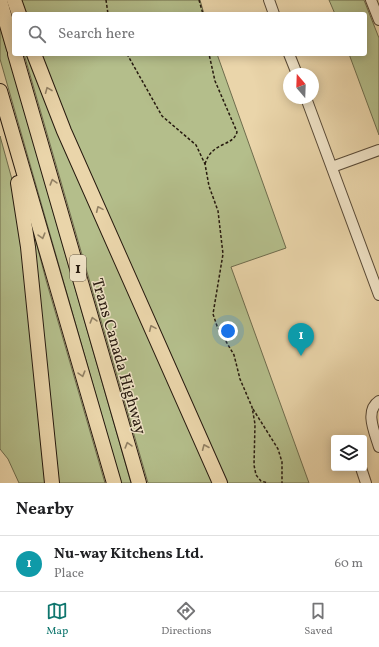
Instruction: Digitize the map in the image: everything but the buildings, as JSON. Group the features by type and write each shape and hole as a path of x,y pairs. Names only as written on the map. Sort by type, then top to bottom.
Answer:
{"highway":[{"path":"14,0 18,12"},
{"path":"0,1 12,42"},
{"name":"Trans Canada Highway","path":"16,56 139,483"},
{"path":"35,56 67,136 220,483"},
{"name":"1","path":"0,90 114,483"},
{"path":"0,117 15,169 25,221 52,483"}],"street":[{"path":"269,0 273,12"},
{"path":"371,0 379,20"},
{"path":"290,56 295,68"},
{"path":"308,104 379,295"},
{"path":"332,168 379,150"},
{"path":"379,401 374,404 371,415 379,447"},
{"path":"362,471 366,483"}],"path":[{"path":"106,0 108,12"},
{"path":"199,0 202,12"},
{"path":"128,56 162,116 196,145 205,164 209,186 218,214 223,254 213,314 217,326 234,355 240,379 252,407 278,449 282,462 282,483"},
{"path":"205,164 211,151 233,140 237,132 215,81 209,56"},
{"path":"252,407 255,424 255,472 259,479 268,483"}],"green space":[{"path":"17,0 200,0 203,12 21,12"},
{"path":"329,0 364,0 379,38 379,135 350,56 367,56 367,12 334,12"},
{"path":"0,26 131,483 121,483 0,59"},
{"path":"25,56 31,56 217,483 148,483"},
{"path":"39,56 218,56 286,248 231,267 309,483 224,483"},
{"path":"0,136 16,194 48,483 19,483 8,459 0,449"},
{"path":"24,195 46,280 105,483 56,483"}],"place":[{"name":"Nu-way Kitchens Ltd.","path":"301,356"}]}
